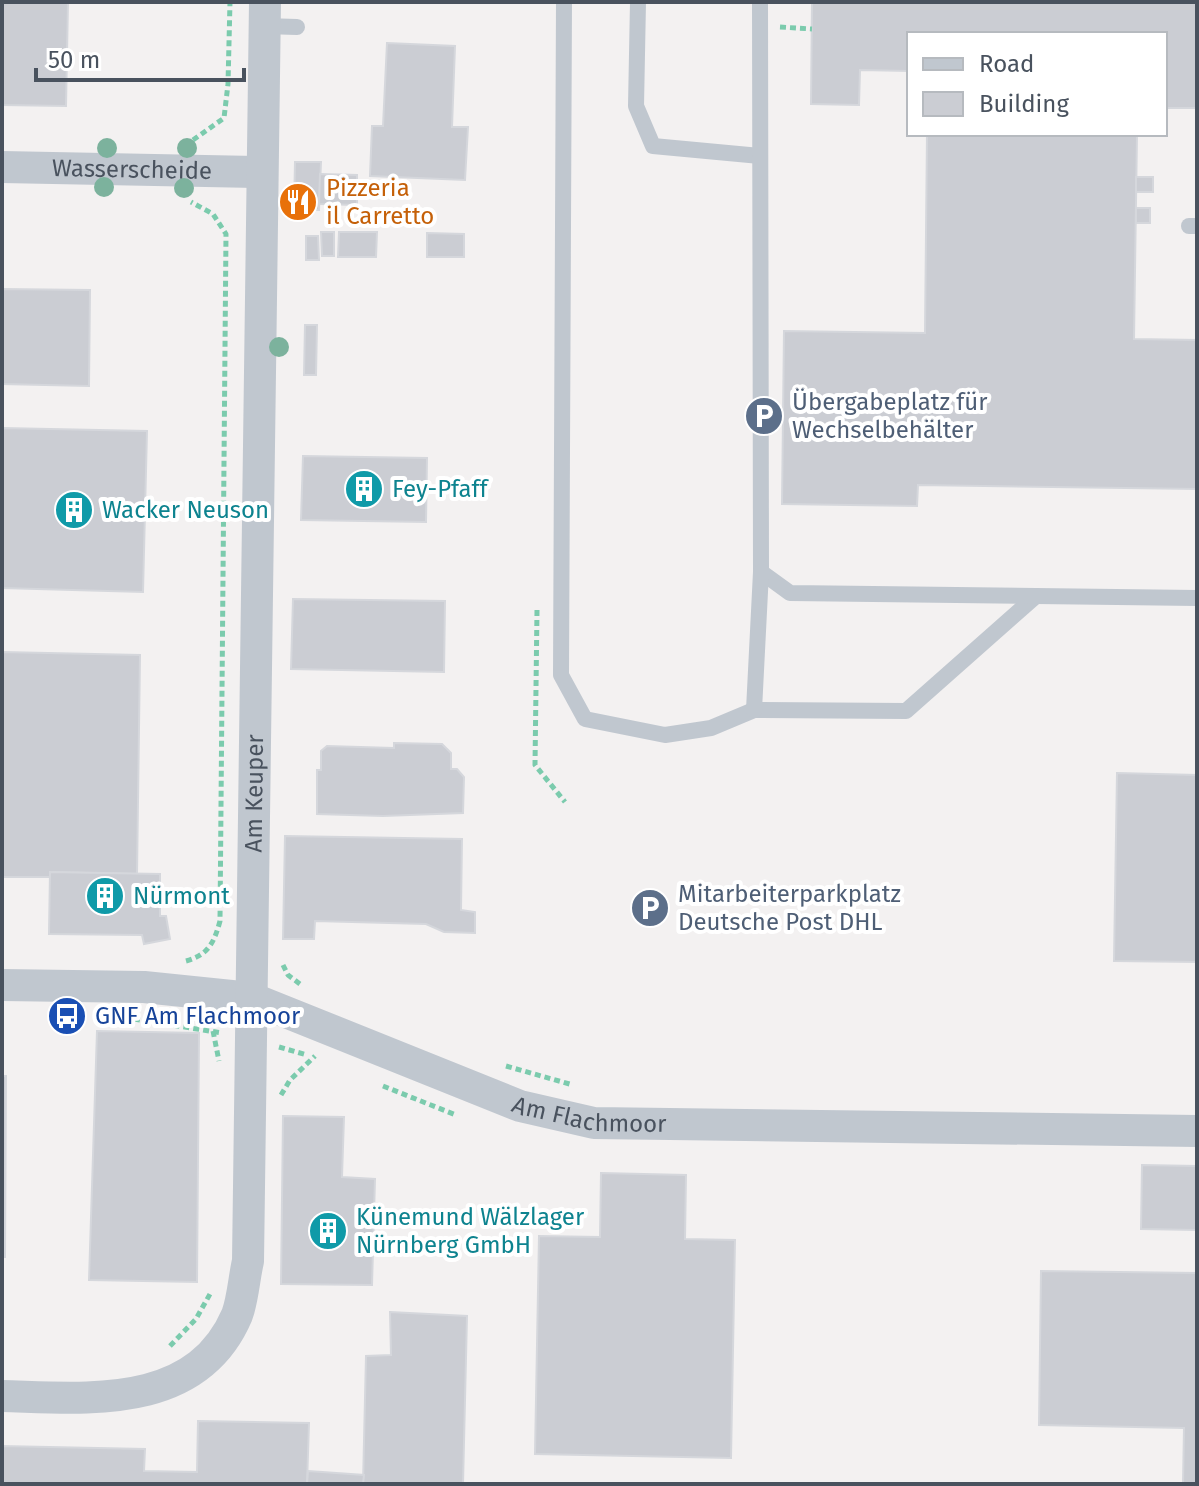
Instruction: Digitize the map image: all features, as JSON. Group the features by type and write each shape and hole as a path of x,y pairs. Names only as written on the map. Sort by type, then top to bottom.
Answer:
{"street":[{"name":"Am Keuper","path":"2,1396 121,1397 172,1384 212,1355 237,1315 248,1261 265,14"},
{"name":"Wasserscheide","path":"2,167 261,172"},
{"name":"Am Flachmoor","path":"2,985 144,987 251,998 520,1106 594,1123 1197,1131"}],"lane":[{"path":"564,2 561,675 585,719 665,735 711,728 754,710 906,711 1036,596"},
{"path":"638,2 636,106 653,146 760,156"},
{"path":"754,710 761,572 760,2"},
{"path":"265,14 297,27"},
{"path":"761,572 790,593 1197,598"}],"path":[{"path":"181,140 196,140 224,118 230,2"},
{"path":"179,202 194,202 213,214 226,234 220,921 214,942 202,956 182,962"},
{"path":"280,958 288,975 310,991"},
{"path":"213,1031 220,1067"},
{"path":"504,1065 578,1086"},
{"path":"164,1350 196,1319 213,1284"}],"building":[{"path":"2,2 68,2 66,106 2,105"},
{"path":"812,2 1197,2 1197,108 1167,108 1167,32 907,32 907,71 860,70 859,105 811,104"},
{"path":"387,43 455,46 452,127 468,127 465,180 370,176 372,126 383,126"},
{"path":"927,136 1137,136 1134,339 1197,340 1197,489 918,485 917,506 782,504 784,331 925,333"},
{"path":"295,162 321,162 319,210 294,209"},
{"path":"320,174 357,175 357,205 319,204"},
{"path":"1136,177 1153,177 1153,192 1136,192"},
{"path":"1136,208 1150,208 1150,223 1136,223"},
{"path":"321,232 334,232 334,256 322,256"},
{"path":"339,232 377,232 376,257 338,257"},
{"path":"427,233 464,234 464,257 427,257"},
{"path":"306,236 318,236 319,260 306,260"},
{"path":"2,289 90,290 89,386 2,384"},
{"path":"305,325 317,325 316,375 304,375"},
{"name":"Wacker Neuson","path":"2,428 147,431 143,592 2,588"},
{"name":"Fey-Pfaff","path":"303,456 427,458 426,522 301,520"},
{"path":"293,599 445,601 444,672 291,669"},
{"path":"2,652 140,655 137,874 50,872 50,877 2,877"},
{"path":"394,743 442,744 451,753 451,769 457,769 464,777 463,813 383,816 317,814 317,770 321,770 321,751 327,746 394,748"},
{"path":"1117,773 1197,775 1197,962 1114,961"},
{"path":"285,836 462,839 461,910 475,912 475,933 444,932 426,924 315,921 314,939 283,939"},
{"name":"Nürmont","path":"50,872 160,874 160,916 166,916 170,939 144,944 142,935 49,934"},
{"path":"97,1031 199,1033 197,1282 89,1280"},
{"path":"2,1076 6,1076 5,1257 2,1257"},
{"name":"Künemund Wälzlager Nürnberg GmbH","path":"283,1116 344,1117 342,1177 375,1179 372,1285 281,1284"},
{"path":"1142,1165 1197,1166 1197,1230 1141,1229"},
{"path":"601,1173 686,1175 685,1239 735,1240 731,1458 535,1454 539,1236 600,1237"},
{"path":"1041,1271 1197,1273 1197,1484 1183,1484 1184,1428 1039,1425"},
{"path":"390,1312 467,1316 463,1484 363,1484 366,1356 391,1355"},
{"path":"198,1421 309,1423 307,1484 2,1484 2,1446 145,1449 144,1471 197,1472"},
{"path":"308,1471 364,1475 363,1484 307,1484"}],"place":[{"name":"Pizzeria il Carretto","path":"298,202"},
{"name":"Übergabeplatz für Wechselbehälter","path":"764,416"},
{"name":"Fey-Pfaff","path":"364,489"},
{"name":"Wacker Neuson","path":"74,510"},
{"name":"Nürmont","path":"105,896"},
{"name":"Mitarbeiterparkplatz Deutsche Post DHL","path":"650,908"},
{"name":"GNF Am Flachmoor","path":"67,1016"},
{"name":"Künemund Wälzlager Nürnberg GmbH","path":"328,1231"}]}
